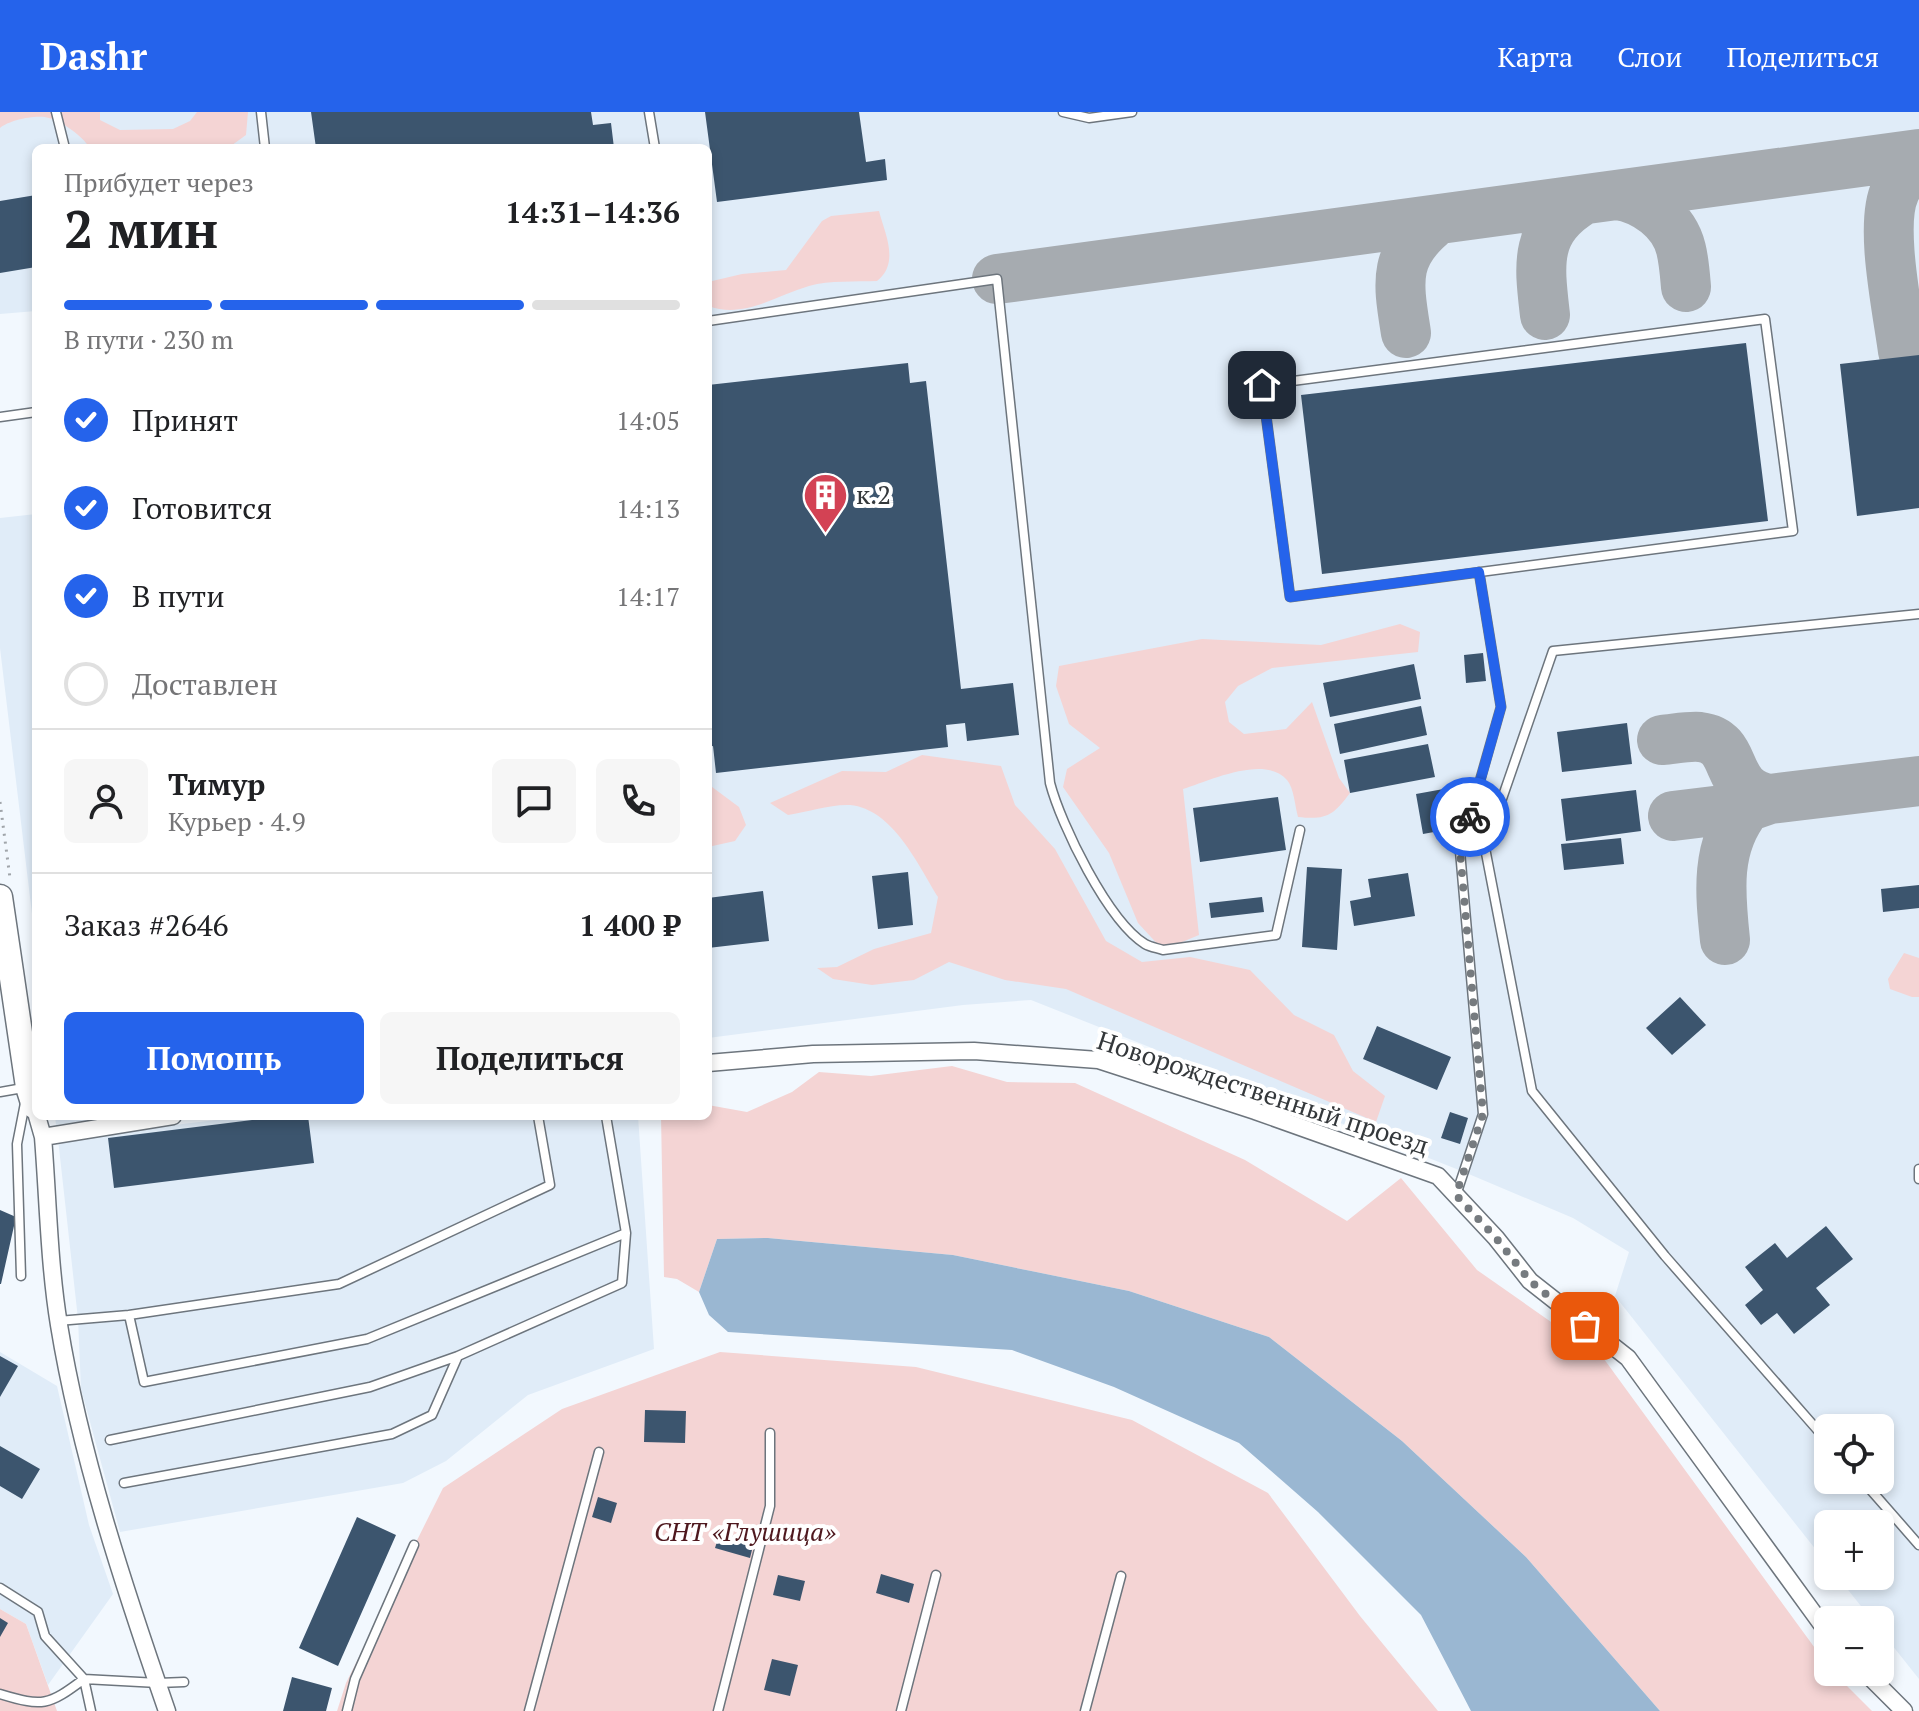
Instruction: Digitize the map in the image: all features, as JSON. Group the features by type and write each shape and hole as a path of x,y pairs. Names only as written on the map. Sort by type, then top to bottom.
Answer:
{"street":[{"path":"0,897 32,1090"},
{"name":"Новорождественный проезд","path":"712,1063 813,1054 974,1051 1098,1060 1255,1111 1438,1176 1496,1238 1530,1281 1628,1358 1814,1614"},
{"path":"40,1120 49,1148 58,1321 75,1403 127,1598 167,1711"},
{"path":"49,1148 158,1120"},
{"path":"1879,1686 1904,1711"}],"lane":[{"path":"56,112 64,144"},
{"path":"261,112 265,144"},
{"path":"649,112 654,144"},
{"path":"1063,112 1089,118 1132,112"},
{"path":"712,320 997,279 1050,783 1054,799 1078,850 1118,919 1147,946 1163,950 1276,935 1300,830"},
{"path":"1765,319 1793,531 1479,572 1290,597 1262,385 1765,319"},
{"path":"0,417 32,413"},
{"path":"1456,1195 1483,1114 1460,851 1501,707 1479,572"},
{"path":"1814,1426 1665,1256 1532,1091 1485,848 1553,651 1919,614"},
{"path":"0,1092 32,1101"},
{"path":"21,1276 17,1144 32,1107"},
{"path":"58,1321 129,1315 339,1284 550,1185 539,1120"},
{"path":"110,1440 370,1387 458,1356 622,1283 626,1233 607,1120"},
{"path":"1919,1169 1919,1179"},
{"path":"129,1315 144,1382 367,1339 626,1233"},
{"path":"124,1483 392,1434 432,1415 458,1356"},
{"path":"718,1711 770,1506 770,1433"},
{"path":"529,1711 599,1452"},
{"path":"1874,1494 1919,1545"},
{"path":"347,1711 355,1679 414,1545"},
{"path":"901,1711 936,1575"},
{"path":"1085,1711 1121,1576"},
{"path":"0,1588 38,1612 45,1636 84,1679 91,1711"},
{"path":"0,1694 28,1703 54,1702 84,1679 184,1682"}],"shaded area":[{"path":"0,112 1919,112 1919,1679 1894,1648 1894,1606 1861,1606 1848,1590 1894,1590 1894,1510 1814,1510 1814,1547 1615,1296 1629,1252 1573,1218 1031,1000 963,1005 712,1037 712,144 32,144 32,311 0,314"},
{"path":"32,514 32,914 0,648 0,518"},
{"path":"55,1120 93,1120 56,1125"},
{"path":"216,1120 638,1120 654,1349 528,1395 446,1461 403,1483 120,1532 81,1389 78,1319 58,1139"},
{"path":"0,1352 57,1386 89,1525 113,1594 48,1685 26,1624 0,1609"}],"green space":[{"path":"0,112 100,112 100,120 120,130 173,129 190,121 197,112 248,112 246,135 234,144 86,144 60,123 38,117 23,118 0,128"},
{"path":"879,211 889,257 884,274 877,281 817,284 747,308 712,307 712,281 742,274 786,270 822,221 831,216"},
{"path":"1400,624 1420,632 1418,652 1272,668 1238,686 1225,702 1229,722 1244,734 1286,729 1312,702 1339,778 1350,793 1328,815 1308,818 1298,817 1287,780 1265,769 1236,772 1183,789 1199,935 1163,950 1138,923 1109,853 1063,787 1067,769 1100,748 1069,724 1056,686 1059,666 1202,639 1321,645"},
{"path":"922,755 1001,766 1015,805 1055,849 1106,941 1142,962 1190,957 1250,970 1294,1015 1334,1035 1353,1071 1385,1096 1376,1122 1066,989 1005,980 949,962 914,980 872,985 833,979 817,968 837,967 874,949 931,933 938,897 903,840 879,817 865,809 843,805 788,815 770,803 842,771 886,772"},
{"path":"712,787 739,807 746,825 735,841 712,846"},
{"path":"1904,953 1919,958 1919,997 1890,989 1888,979"},
{"path":"952,1066 1007,1082 1075,1083 1245,1160 1347,1221 1401,1178 1477,1270 1604,1359 1814,1647 1814,1686 1847,1686 1872,1711 1660,1711 1526,1557 1402,1441 1269,1337 1129,1291 953,1255 768,1238 717,1239 699,1292 677,1279 664,1277 661,1120 712,1120 712,1106 747,1112 792,1092 819,1072 871,1076"},
{"name":"СНТ «Глушица»","path":"720,1352 916,1367 1132,1420 1268,1493 1360,1616 1438,1711 337,1711 346,1683 443,1488 562,1409"},
{"path":"0,1609 26,1624 57,1711 0,1711"}],"water":[{"path":"768,1238 953,1255 1129,1291 1269,1337 1402,1441 1526,1557 1660,1711 1471,1711 1421,1615 1318,1512 1239,1443 1114,1387 1012,1350 728,1332 709,1315 699,1292 717,1239"}],"building":[{"path":"311,112 591,112 593,125 611,123 614,144 315,144"},
{"path":"705,112 859,112 866,162 885,159 887,180 717,202 712,144 709,144"},
{"path":"32,196 32,268 0,273 0,201"},
{"path":"1746,343 1768,521 1322,574 1301,395"},
{"path":"1919,355 1919,508 1857,516 1840,364"},
{"name":"к.2","path":"908,363 910,383 926,381 961,689 1013,683 1019,735 967,741 965,723 946,725 948,747 716,773 712,746 712,385"},
{"path":"1483,653 1486,681 1466,683 1464,655"},
{"path":"1414,664 1421,699 1330,717 1323,683"},
{"path":"1421,706 1427,735 1340,754 1334,724"},
{"path":"1627,723 1632,764 1562,772 1557,732"},
{"path":"1428,744 1435,777 1350,793 1344,760"},
{"path":"1449,788 1454,814 1443,816 1445,830 1423,834 1416,794"},
{"path":"1636,790 1641,831 1566,841 1561,799"},
{"path":"1278,797 1286,850 1200,862 1193,808"},
{"path":"1621,838 1624,864 1564,870 1561,844"},
{"path":"1307,867 1342,869 1337,950 1302,947"},
{"path":"908,872 913,925 878,929 872,876"},
{"path":"1408,873 1415,916 1354,926 1350,901 1371,897 1368,879"},
{"path":"1919,885 1919,908 1883,912 1881,889"},
{"path":"763,891 769,941 712,948 712,897"},
{"path":"1262,897 1264,912 1211,918 1209,903"},
{"path":"1680,997 1706,1025 1672,1055 1646,1028"},
{"path":"1377,1026 1451,1057 1437,1090 1363,1059"},
{"path":"1450,1112 1468,1118 1460,1144 1441,1138"},
{"path":"251,1120 309,1120 314,1163 114,1188 108,1138"},
{"path":"0,1210 16,1217 1,1284 0,1284"},
{"path":"1826,1226 1853,1259 1816,1288 1830,1305 1794,1334 1777,1313 1761,1325 1745,1305 1763,1290 1745,1267 1775,1243 1787,1258"},
{"path":"0,1356 18,1366 0,1397"},
{"path":"645,1410 686,1411 685,1443 644,1442"},
{"path":"0,1446 40,1469 22,1499 0,1486"},
{"path":"598,1497 617,1503 611,1523 592,1517"},
{"path":"357,1517 396,1535 338,1666 299,1648"},
{"path":"720,1532 754,1542 750,1558 715,1548"},
{"path":"881,1574 914,1584 909,1603 876,1593"},
{"path":"778,1575 805,1581 800,1601 773,1595"},
{"path":"0,1618 8,1623 0,1637"},
{"path":"772,1659 798,1665 790,1696 764,1690"},
{"path":"292,1677 332,1688 326,1711 283,1711"}],"taxiway":[{"path":"997,279 1919,154"},
{"path":"1903,351 1891,269 1889,225 1897,187 1919,163"},
{"path":"1617,195 1648,206 1672,229 1681,249 1686,287"},
{"path":"1545,315 1541,264 1543,249 1556,223 1583,200"},
{"path":"1406,333 1400,284 1405,258 1422,233 1437,220"},
{"path":"1662,740 1700,737 1713,741 1722,748 1744,787 1770,799"},
{"path":"1673,816 1747,807 1770,799 1919,781"},
{"path":"1725,940 1722,870 1729,838 1747,807"}],"way so far":[{"path":"1470,817 1460,851 1483,1114 1456,1195 1530,1281 1585,1326"}],"place":[{"name":"к.2","path":"825,534"}],"route":[{"path":"1262,385 1290,597 1479,572 1501,707 1470,817"}]}
